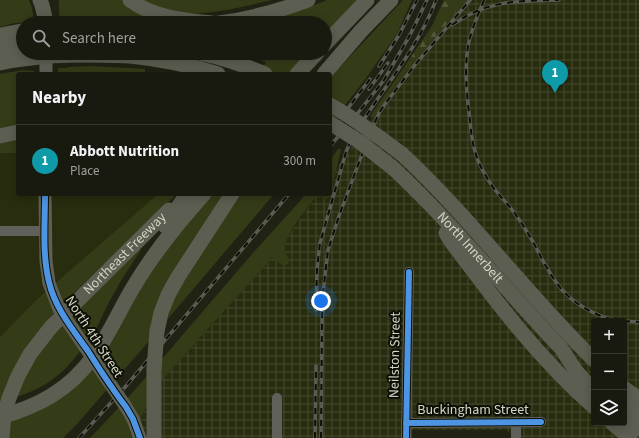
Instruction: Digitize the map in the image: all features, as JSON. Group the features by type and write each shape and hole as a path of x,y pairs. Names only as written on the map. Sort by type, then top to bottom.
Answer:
{"highway":[{"path":"40,0 44,16"},
{"path":"130,0 162,16"},
{"path":"255,16 275,12 308,0"},
{"path":"332,37 367,0"},
{"path":"332,59 391,0"},
{"path":"326,72 361,31"},
{"path":"0,35 13,46"},
{"path":"160,60 212,72"},
{"path":"227,60 260,72"},
{"path":"299,72 310,60"},
{"path":"318,72 331,60"},
{"name":"North Innerbelt","path":"332,106 367,128 402,154 434,184 549,314 591,357"},
{"name":"North Innerbelt","path":"332,124 360,142 393,168 434,208 561,348 576,371 593,390"},
{"name":"Northeast Freeway","path":"2,438 4,403 30,354 50,327 184,196"},
{"path":"4,403 16,404 31,399 58,382 80,363 139,262 185,196"},
{"path":"0,417 34,406 53,396 81,373 104,340 133,286 152,256 168,235 202,196"},
{"path":"154,438 154,369 161,313 168,295 178,277 231,196"},
{"path":"434,208 450,240 495,301 555,370 591,404"},
{"path":"561,348 591,375"},
{"path":"627,390 639,399"},
{"path":"627,405 639,414"},
{"path":"627,419 639,429"},
{"path":"616,426 630,438"}],"main road":[{"path":"46,0 46,16"},
{"path":"46,60 46,72"},
{"name":"North 4th Street","path":"45,196 46,260 49,283 59,309 126,406 133,419 140,438"}],"street":[{"path":"0,231 45,231"},
{"name":"Neilston Street","path":"406,438 409,272"},
{"path":"277,398 277,438"},
{"path":"516,422 516,438"},
{"name":"Buckingham Street","path":"406,423 541,422"}],"shaded area":[{"path":"467,0 639,0 639,438 511,438 511,434 507,430 412,430 412,438 132,438 131,435 161,381 272,258 317,196 332,196 332,174 407,71"},
{"path":"0,153 16,153 16,196 156,196 36,300 0,337"}],"green space":[{"path":"0,0 29,0 33,16 16,16 16,23 0,27"},
{"path":"59,0 122,0 147,16 59,16"},
{"path":"141,0 272,0 218,11 189,14 164,10"},
{"path":"327,0 357,0 332,27 332,16 280,16 299,11"},
{"path":"403,0 412,0 397,34 364,81 332,121 332,76"},
{"path":"444,0 467,0 407,71 404,67 432,26"},
{"path":"261,60 301,60 290,72 259,72 266,62"},
{"path":"93,66 145,69 145,72 58,72 58,68"},
{"path":"404,67 407,71 391,92 376,120 370,116"},
{"path":"23,70 34,71 16,72 16,126 0,130 0,74"},
{"path":"16,138 16,153 0,153 0,141"},
{"path":"338,149 341,149 332,185 332,157"},
{"path":"156,196 175,196 49,318 0,402 0,337 36,300"},
{"path":"209,196 225,196 150,340 77,424 63,438 0,438 0,422 56,400 143,280"},
{"path":"239,196 272,196 167,320 172,303 180,286"},
{"path":"304,196 316,196 290,233 287,240 285,252 289,263 284,266 272,258 161,381 131,435 132,438 90,438 152,370"},
{"path":"319,196 328,196 325,199"},
{"path":"138,247 141,250 122,279 96,329 94,329 71,363 42,387 16,397 28,368 47,341"}],"railway":[{"path":"379,66 399,35 417,0"},
{"path":"332,144 384,80 410,35 427,0"},
{"path":"316,310 317,269 320,243 346,152 361,124 418,38 436,0"},
{"path":"321,438 323,293 328,250 339,216 379,113 414,66 470,0"},
{"path":"484,0 469,40 466,65 471,133 479,164 491,184 522,224 548,270 562,290 576,303 594,313 608,318"},
{"path":"452,25 465,17 490,6 516,2 559,0"},
{"path":"369,89 388,63"},
{"path":"332,129 370,79"},
{"path":"79,438 126,386 287,196"},
{"path":"627,321 639,322"},
{"path":"315,438 316,366"}],"cycle path":[{"path":"45,196 45,261 52,292 65,318 126,407 133,419 140,438"},
{"path":"406,438 409,272"},
{"path":"406,423 541,422"}],"place":[{"name":"Abbott Nutrition","path":"555,93"}]}
